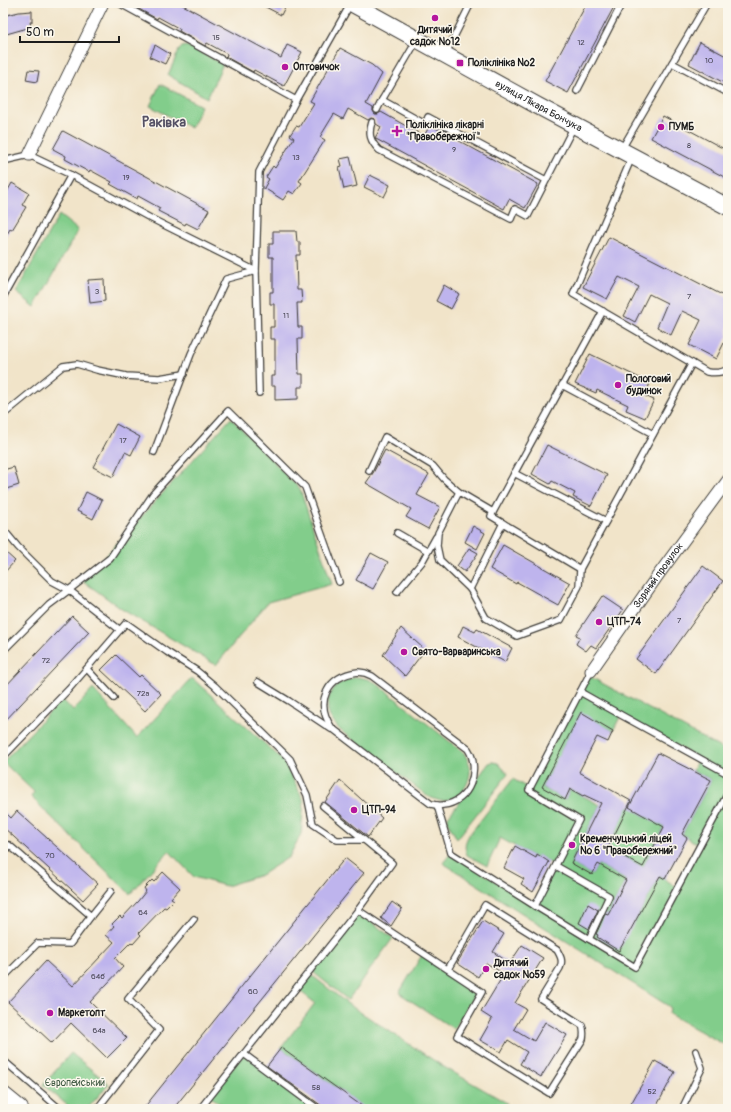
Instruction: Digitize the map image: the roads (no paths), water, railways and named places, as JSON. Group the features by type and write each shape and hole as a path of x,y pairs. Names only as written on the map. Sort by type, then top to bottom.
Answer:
{"main road":[{"path":"3,1096 19,1109"}],"street":[{"path":"29,155 103,3"},
{"name":"вулиця Лікаря Бончука","path":"351,3 728,207"},
{"name":"Зоряний провулок","path":"591,672 656,578 728,480"}],"lane":[{"path":"119,3 296,100"},
{"path":"259,393 256,270 259,172 296,100 351,3"},
{"path":"445,55 471,3"},
{"path":"577,91 622,3"},
{"path":"707,3 672,63 627,153 573,294 707,372 724,372 728,369"},
{"path":"377,110 417,39"},
{"path":"672,63 728,93"},
{"path":"382,100 425,124 428,117 546,180"},
{"path":"372,122 370,136 379,150 511,219 515,209 528,216 574,125"},
{"path":"3,161 29,155 71,175 152,219 256,270"},
{"path":"3,298 71,175"},
{"path":"154,452 196,342 226,279 256,270"},
{"path":"580,568 491,516 602,311"},
{"path":"438,533 437,546 440,560 470,589 486,618 517,636 561,620 579,586 580,568 692,363"},
{"path":"3,415 63,366 76,364 126,376 159,378 184,374"},
{"path":"562,385 653,434"},
{"path":"3,651 48,605 110,558 153,494 228,411 305,487 339,582"},
{"path":"369,471 385,437 433,466 444,479 459,492 493,512"},
{"path":"514,473 606,521"},
{"path":"397,592 422,562 459,492"},
{"path":"470,589 503,523"},
{"path":"3,529 18,547 52,581 68,590 120,630"},
{"path":"397,534 428,551"},
{"path":"3,757 69,689 126,623 197,671 215,686 290,759 307,795 313,824 336,840 364,840"},
{"path":"87,669 114,698"},
{"path":"535,906 579,820 529,790 591,672"},
{"path":"258,682 336,732 431,804 444,805 456,801 466,792 473,780 474,762 472,754 468,749 372,676 365,673 349,673 341,676 333,682 324,698 325,715 336,732"},
{"path":"580,692 728,774"},
{"path":"438,805 451,853 635,967 728,793"},
{"path":"200,1109 358,910 392,863 324,806"},
{"path":"3,851 9,845 91,916"},
{"path":"556,866 609,896 589,939"},
{"path":"3,978 38,943 70,944 111,891"},
{"path":"358,910 482,992 456,1036 549,1093 584,1034 582,1025 540,999 562,964 562,959 557,950 485,905 448,969"},
{"path":"97,1109 159,1030 128,999 194,919"},
{"path":"682,1109 702,1068 696,1051"},
{"path":"244,1054 318,1109"},
{"path":"3,1060 60,1109"}],"place":[{"name":"Дитячий садок №12","path":"435,18"},
{"name":"Поліклініка №2","path":"460,63"},
{"name":"Оптовичок","path":"285,67"},
{"name":"ПУМБ","path":"661,127"},
{"name":"Поліклініка лікарні \"Правобережної\"","path":"397,131"},
{"name":"Пологовий будинок","path":"618,385"},
{"name":"ЦТП-74","path":"599,622"},
{"name":"Свято-Варваринська","path":"404,652"},
{"name":"ЦТП-94","path":"354,810"},
{"name":"Кременчуцький ліцей № 6 \"Правобережний\"","path":"572,845"},
{"name":"Дитячий садок №59","path":"486,969"},
{"name":"Маркетопт","path":"50,1013"}],"district":[{"name":"Раківка","path":"164,122"}],"park label":[{"name":"Європейський","path":"75,1083"}]}
